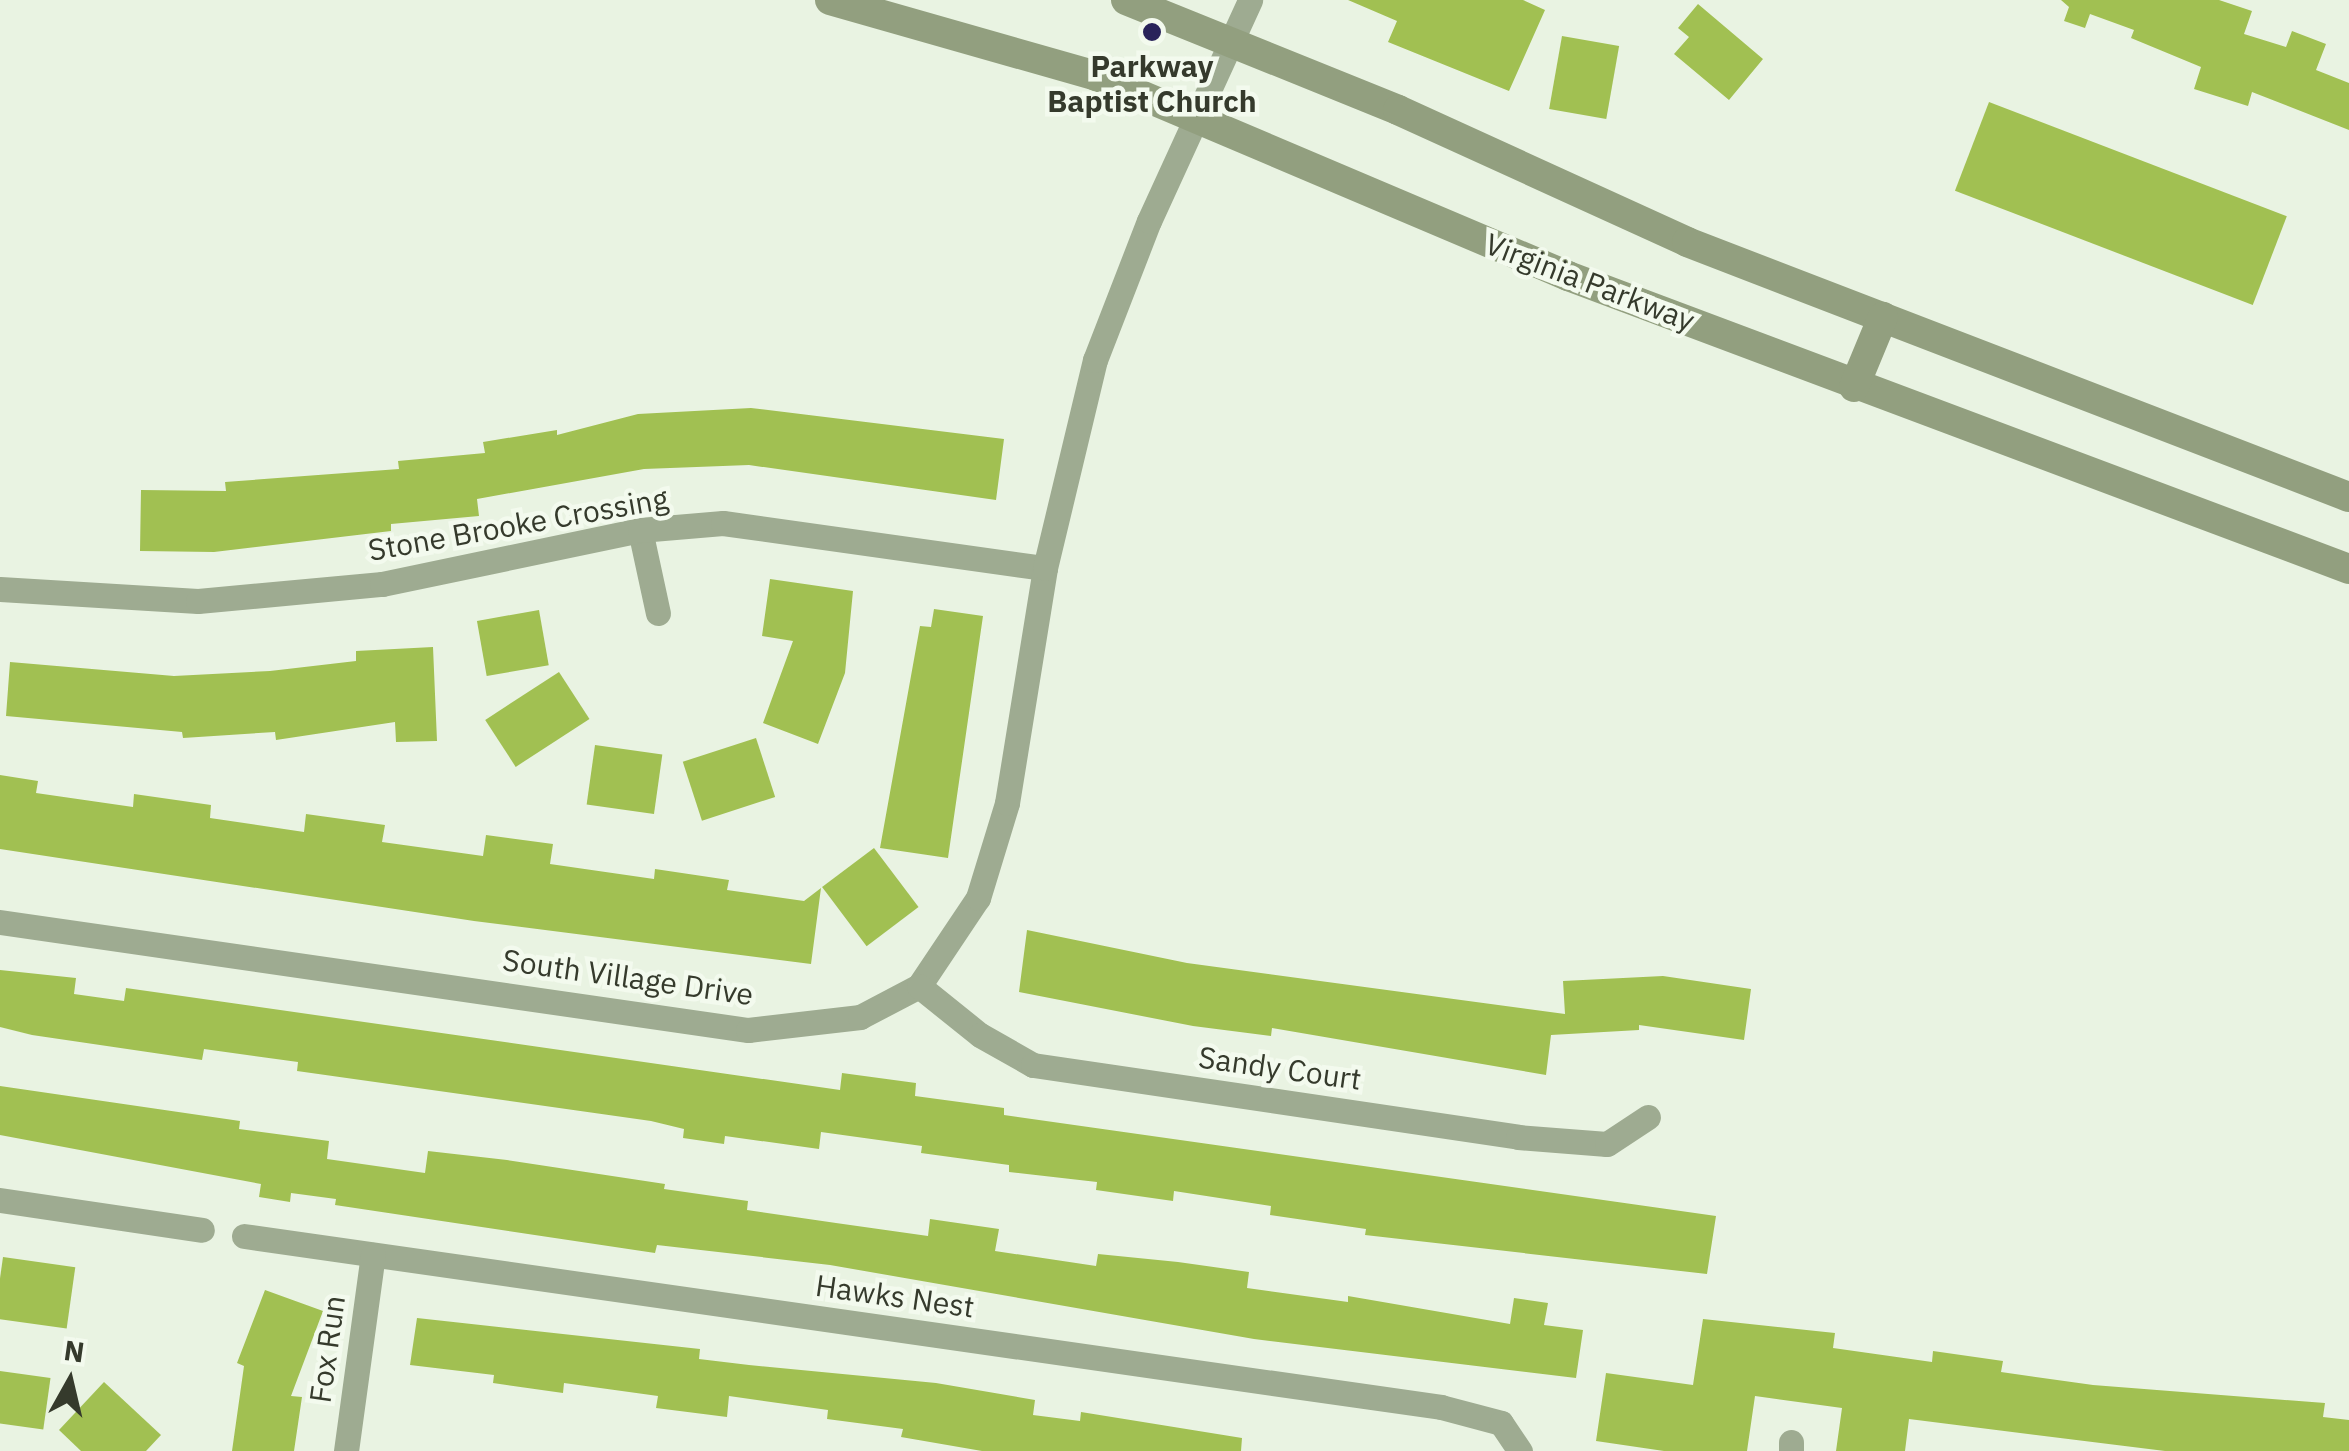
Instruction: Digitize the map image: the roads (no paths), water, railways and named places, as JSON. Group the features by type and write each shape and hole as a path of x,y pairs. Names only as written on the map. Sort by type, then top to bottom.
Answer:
{"main road":[{"name":"Virginia Parkway","path":"830,0 1041,56 1198,118 1496,246 1854,387 2349,569"},
{"path":"1126,0 1234,41 1688,242 2349,497"},
{"path":"1854,387 1883,317"}],"street":[{"name":"South Village Drive","path":"0,922 748,1030 860,1017 920,986 978,898 1003,819 1045,568 1096,360 1250,0"},
{"name":"Stone Brooke Crossing","path":"0,589 198,601 382,584 640,530 762,527 1045,568"},
{"path":"640,530 658,614"},
{"name":"Sandy Court","path":"920,986 980,1035 1033,1065 1518,1137 1607,1144 1648,1117"},
{"path":"0,1200 202,1230"},
{"name":"Hawks Nest","path":"244,1236 1441,1406 1501,1423 1520,1451"},
{"name":"Fox Run","path":"346,1451 372,1255"}],"place":[{"name":"Parkway Baptist Church","path":"1152,32"}]}
